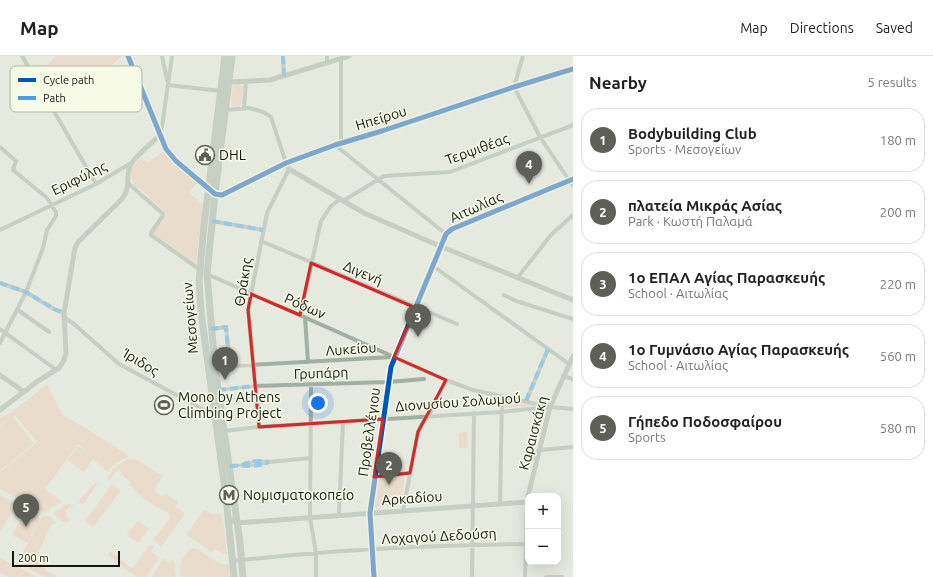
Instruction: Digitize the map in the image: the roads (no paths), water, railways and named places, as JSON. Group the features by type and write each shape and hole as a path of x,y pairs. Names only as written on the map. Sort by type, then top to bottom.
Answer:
{"main road":[{"name":"Μεσογείων","path":"225,56 207,274 228,518 234,561 234,577"},
{"name":"Μεσογείων","path":"232,56 226,110 199,269 201,312 214,413 221,431 230,466 243,577"}],"street":[{"path":"22,56 28,66"},
{"path":"128,56 132,66"},
{"path":"283,56 284,76"},
{"path":"326,56 327,63"},
{"path":"229,82 270,80 349,56"},
{"path":"523,56 514,86 540,137 571,180 573,186"},
{"path":"161,134 172,58 162,58 168,85"},
{"path":"341,59 341,142"},
{"name":"Ηπείρου","path":"213,191 228,191 286,163 341,142 382,131 514,86 573,69"},
{"path":"244,108 246,81"},
{"path":"168,85 222,91"},
{"path":"142,89 161,134 164,145 172,157 213,191"},
{"path":"226,110 244,108 258,110 271,117 289,169 341,200 442,247 573,300"},
{"path":"54,112 96,184"},
{"name":"Τερψιθέας","path":"300,315 321,221 331,206 387,176 448,173 573,124"},
{"name":"Εριφύλης","path":"0,230 96,184 132,163 161,134"},
{"path":"335,145 446,234"},
{"path":"0,147 16,163 13,170 47,198 56,212 56,217 48,230 43,248 26,292 0,343"},
{"path":"0,410 63,363 66,353 64,315 73,254 76,245 122,199 129,184 129,169 132,163"},
{"name":"Θράκης","path":"259,427 248,310 263,230 269,207 289,169"},
{"name":"Αιτωλίας","path":"394,357 442,247 446,234 452,229 571,180"},
{"path":"129,184 163,214 151,235 199,269"},
{"path":"518,277 551,235 573,215"},
{"path":"212,221 263,230"},
{"name":"Διγενή","path":"261,241 416,308 457,324"},
{"path":"433,266 569,364"},
{"name":"Ρόδων","path":"207,274 394,357"},
{"name":"Ίριδος","path":"0,283 26,292 64,315 119,364 208,412 214,413"},
{"path":"504,295 516,301 573,319"},
{"path":"18,310 49,332"},
{"path":"305,317 308,362"},
{"path":"211,329 226,327 230,367"},
{"path":"0,329 55,370"},
{"path":"526,401 548,350"},
{"name":"Καραισκάκη","path":"529,493 550,407 573,356"},
{"name":"Λυκείου","path":"215,367 394,357 473,390 550,407"},
{"name":"Προβελλέγιου","path":"374,577 370,512 388,382 394,357"},
{"path":"0,375 24,391"},
{"path":"564,376 573,378"},
{"name":"Γρυπάρη","path":"218,390 255,386 388,382 424,378"},
{"path":"403,510 418,432 423,422 429,416 446,380"},
{"path":"311,385 310,516 316,553 316,577"},
{"path":"500,503 502,396"},
{"path":"550,407 573,409"},
{"name":"Διονυσίου Σολωμού","path":"221,431 259,427 501,412 550,407"},
{"path":"472,577 474,413"},
{"path":"339,513 343,422"},
{"path":"540,450 573,447"},
{"path":"230,466 262,465 269,462 310,458"},
{"path":"374,477 410,474"},
{"name":"Αρκαδίου","path":"228,518 237,521 500,503 525,499"},
{"name":"Αρκαδίου","path":"310,516 370,512"},
{"name":"Λοχαγού Δεδούση","path":"234,561 316,553 472,545 525,544"},
{"path":"525,565 525,577"},
{"path":"546,577 562,577"}],"place":[{"name":"DHL","path":"205,155"},
{"name":"1ο Γυμνάσιο Αγίας Παρασκευής","path":"529,184"},
{"name":"1ο ΕΠΑΛ Αγίας Παρασκευής","path":"418,337"},
{"name":"Bodybuilding Club","path":"225,380"},
{"name":"Mono by Athens Climbing Project","path":"164,405"},
{"name":"πλατεία Μικράς Ασίας","path":"389,485"},
{"name":"Νομισματοκοπείο","path":"229,495"},
{"name":"Γήπεδο Ποδοσφαίρου","path":"26,527"}]}
